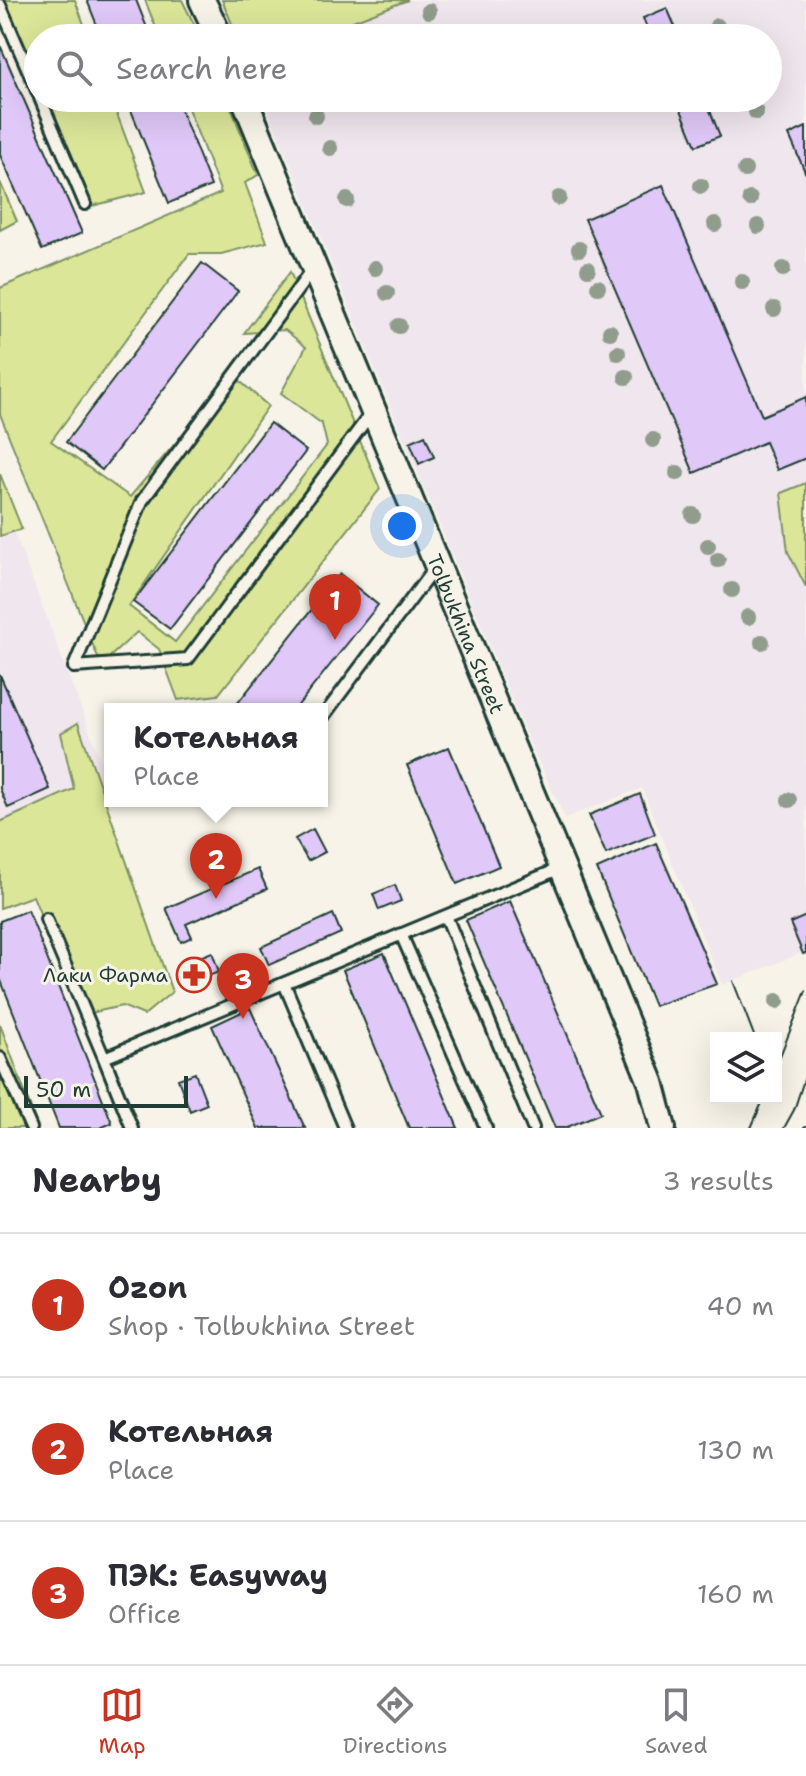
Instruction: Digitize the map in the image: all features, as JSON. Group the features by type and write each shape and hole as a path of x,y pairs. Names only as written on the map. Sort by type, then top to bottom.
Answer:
{"street":[{"path":"202,0 213,24"},
{"name":"Tolbukhina Street","path":"250,112 651,1082 663,1128"}],"lane":[{"path":"0,5 24,61"},
{"path":"46,112 85,204"},
{"path":"314,267 142,501 74,667 188,659 374,410"},
{"path":"328,710 438,565"},
{"path":"104,1058 563,867"},
{"path":"446,916 533,1128"},
{"path":"46,919 132,1128"},
{"path":"401,934 486,1128"},
{"path":"284,983 345,1128"},
{"path":"0,1058 31,1128"}],"shaded area":[{"path":"408,0 806,0 806,951 722,985 642,788 565,818 529,741 269,112 782,112 782,24 345,24"},
{"path":"0,495 104,769 104,798 0,844"}],"green space":[{"path":"0,0 75,0 84,24 24,24 24,66 0,13"},
{"path":"145,0 182,0 194,24 154,24"},
{"path":"222,0 408,0 345,24 232,24"},
{"path":"44,112 116,112 146,192 88,207"},
{"path":"189,112 233,112 258,175 245,183 267,242 221,254 189,254 51,441 130,497 233,375 268,406 129,606 175,642 327,445 322,424 281,393 306,347 285,330 244,333 290,272 380,489 218,695 178,700 159,649 137,632 101,665 0,414 0,288 221,193"},
{"path":"0,182 17,221 0,230"},
{"path":"0,474 22,529 0,536"},
{"path":"806,483 806,587 788,552 781,493"},
{"path":"78,723 104,797 104,807 107,807 172,992 144,1015 122,1006 81,1015 33,896 0,908 0,822 74,789 61,733"},
{"path":"0,1024 38,1128 0,1128"}],"building":[{"path":"87,0 136,0 145,24 96,24"},
{"path":"667,8 674,24 645,24 643,18"},
{"path":"0,45 24,100 24,112 29,112 82,233 42,250 0,155"},
{"path":"132,112 182,112 211,186 169,203"},
{"path":"682,112 711,112 720,136 696,146"},
{"path":"806,127 806,174 789,135"},
{"path":"663,185 762,416 806,397 806,458 777,470 765,442 694,473 585,219"},
{"path":"202,263 238,291 102,470 66,442"},
{"path":"270,423 306,451 170,629 133,602"},
{"path":"425,435 434,457 419,464 410,442"},
{"path":"340,574 378,605 300,703 238,703"},
{"path":"0,675 50,789 8,808 0,789"},
{"path":"449,747 499,866 457,884 407,765"},
{"path":"640,794 655,834 606,854 589,815"},
{"path":"313,829 325,852 308,861 295,839"},
{"path":"656,843 717,984 654,1006 597,869"},
{"path":"258,869 267,889 186,924 192,937 181,942 166,908"},
{"path":"395,885 401,901 379,910 373,894"},
{"path":"510,901 601,1113 565,1128 555,1128 466,920"},
{"path":"28,910 112,1123 100,1128 59,1128 0,978 0,921"},
{"path":"333,914 341,933 269,965 261,947"},
{"path":"806,916 806,953 803,954 790,923"},
{"path":"212,952 219,972 190,983 182,964"},
{"path":"384,953 458,1128 409,1128 343,970"},
{"path":"250,1008 305,1128 258,1128 212,1026"},
{"path":"195,1073 207,1104 190,1111 178,1079"}],"tram line":[{"path":"733,981 753,1032"},
{"path":"782,1051 806,991"},
{"path":"784,1128 794,1110 806,1074"},
{"path":"751,1128 761,1104"}],"place":[{"name":"Ozon","path":"335,640"},
{"name":"Котельная","path":"216,899"},
{"name":"Лаки Фарма","path":"194,975"},
{"name":"ПЭК: Easyway","path":"243,1019"}]}
